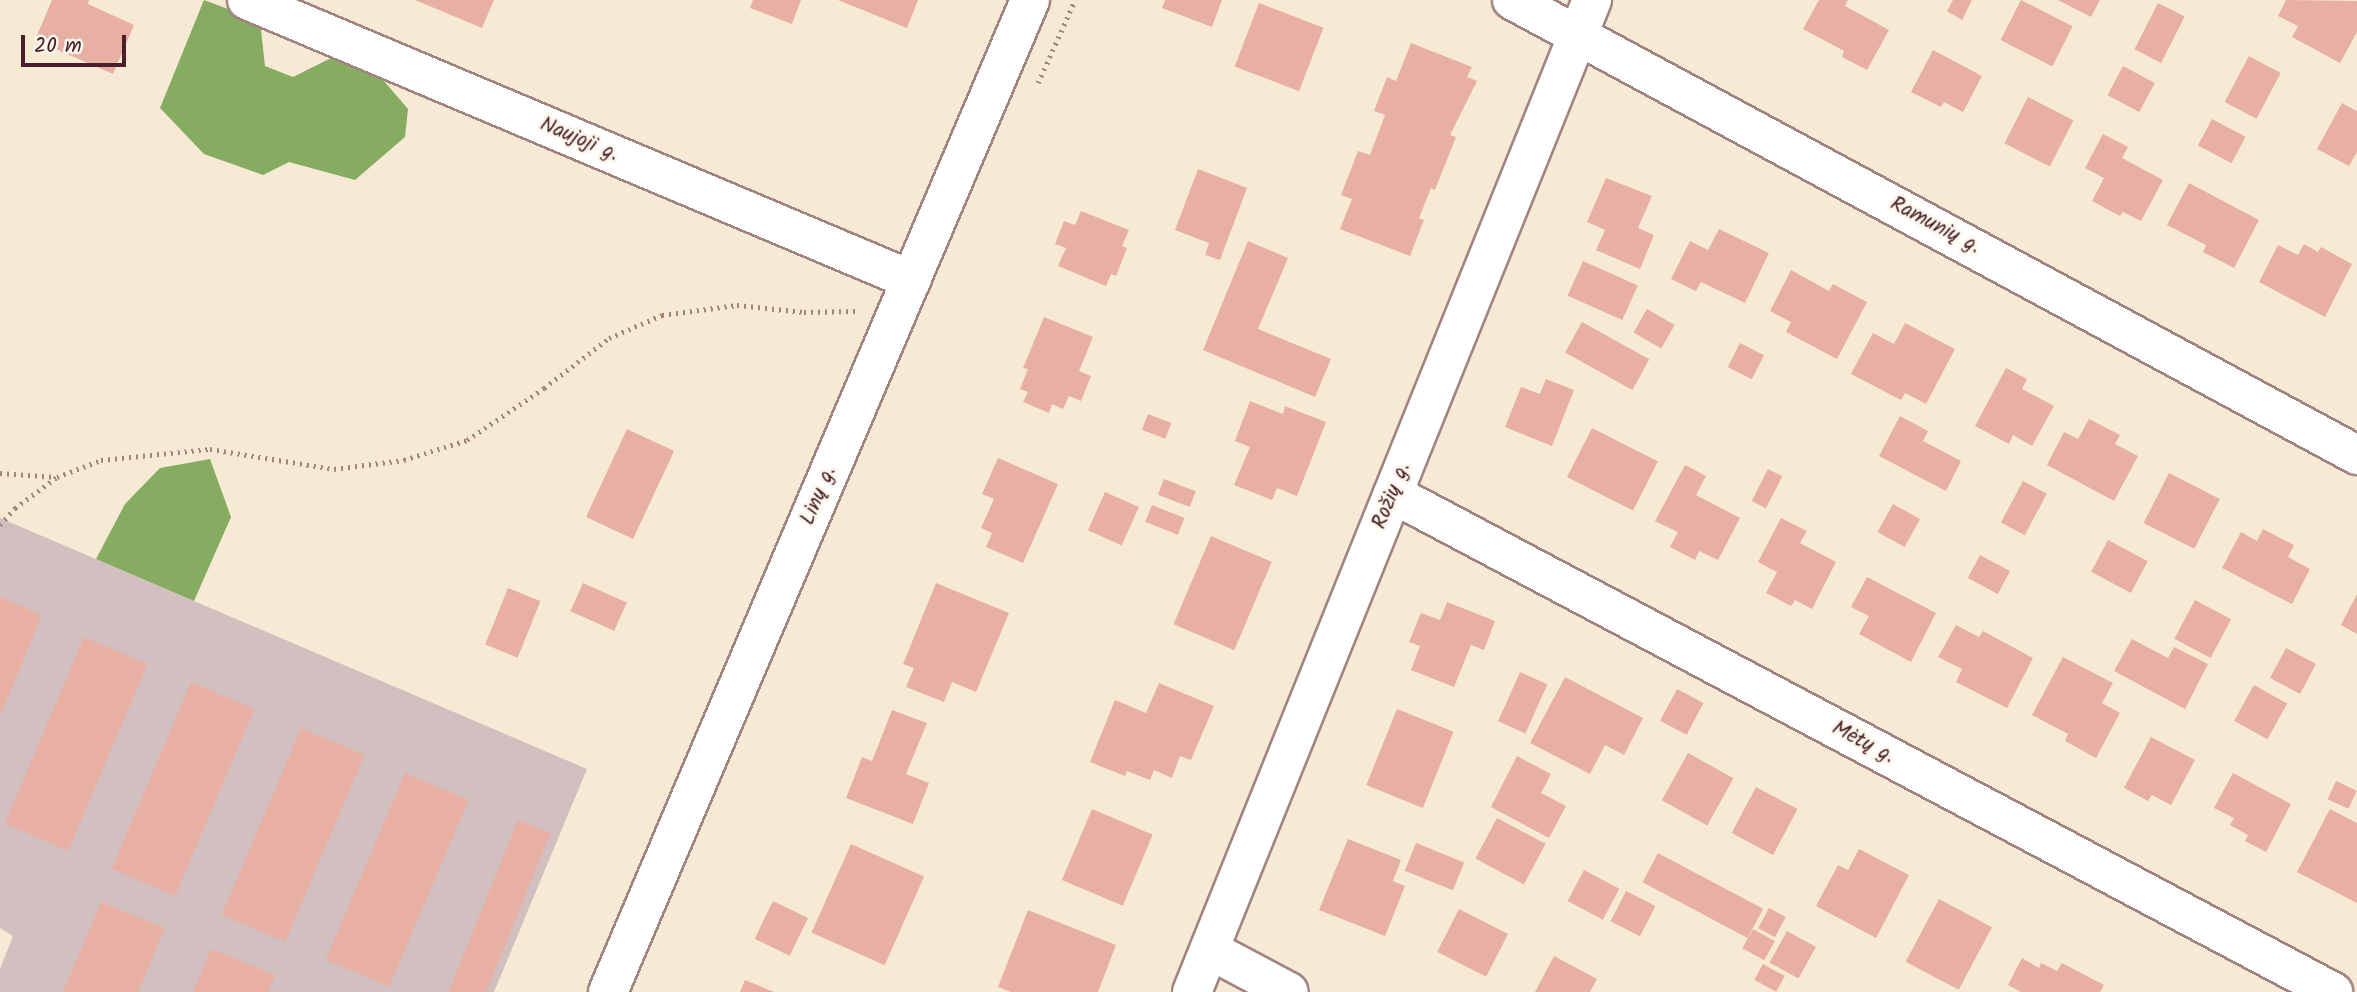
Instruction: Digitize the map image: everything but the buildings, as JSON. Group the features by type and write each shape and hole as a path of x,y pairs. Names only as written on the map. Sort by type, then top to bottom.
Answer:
{"street":[{"name":"Naujoji g.","path":"247,0 906,293"},
{"name":"Linų g.","path":"608,992 1030,0"},
{"name":"Ramunių g.","path":"1512,0 1586,17 2357,455"},
{"name":"Rožių g.","path":"1192,992 1586,17"},
{"name":"Mėtų g.","path":"1393,494 2333,992"},
{"path":"1210,950 1289,992"}],"path":[{"path":"0,525 15,508 57,477 101,460 210,449 334,469 404,460 467,440 544,388 609,338 662,315 737,305 804,312 850,312 906,293"},
{"path":"0,473 57,477"}],"shaded area":[{"path":"0,518 587,769 494,992 0,992 0,969 13,936 0,928"}],"green space":[{"path":"204,0 260,21 265,66 293,77 333,57 372,67 408,109 405,137 355,180 289,162 263,175 204,154 160,108"},
{"path":"210,459 231,517 194,601 96,559 125,504 160,468"}]}
